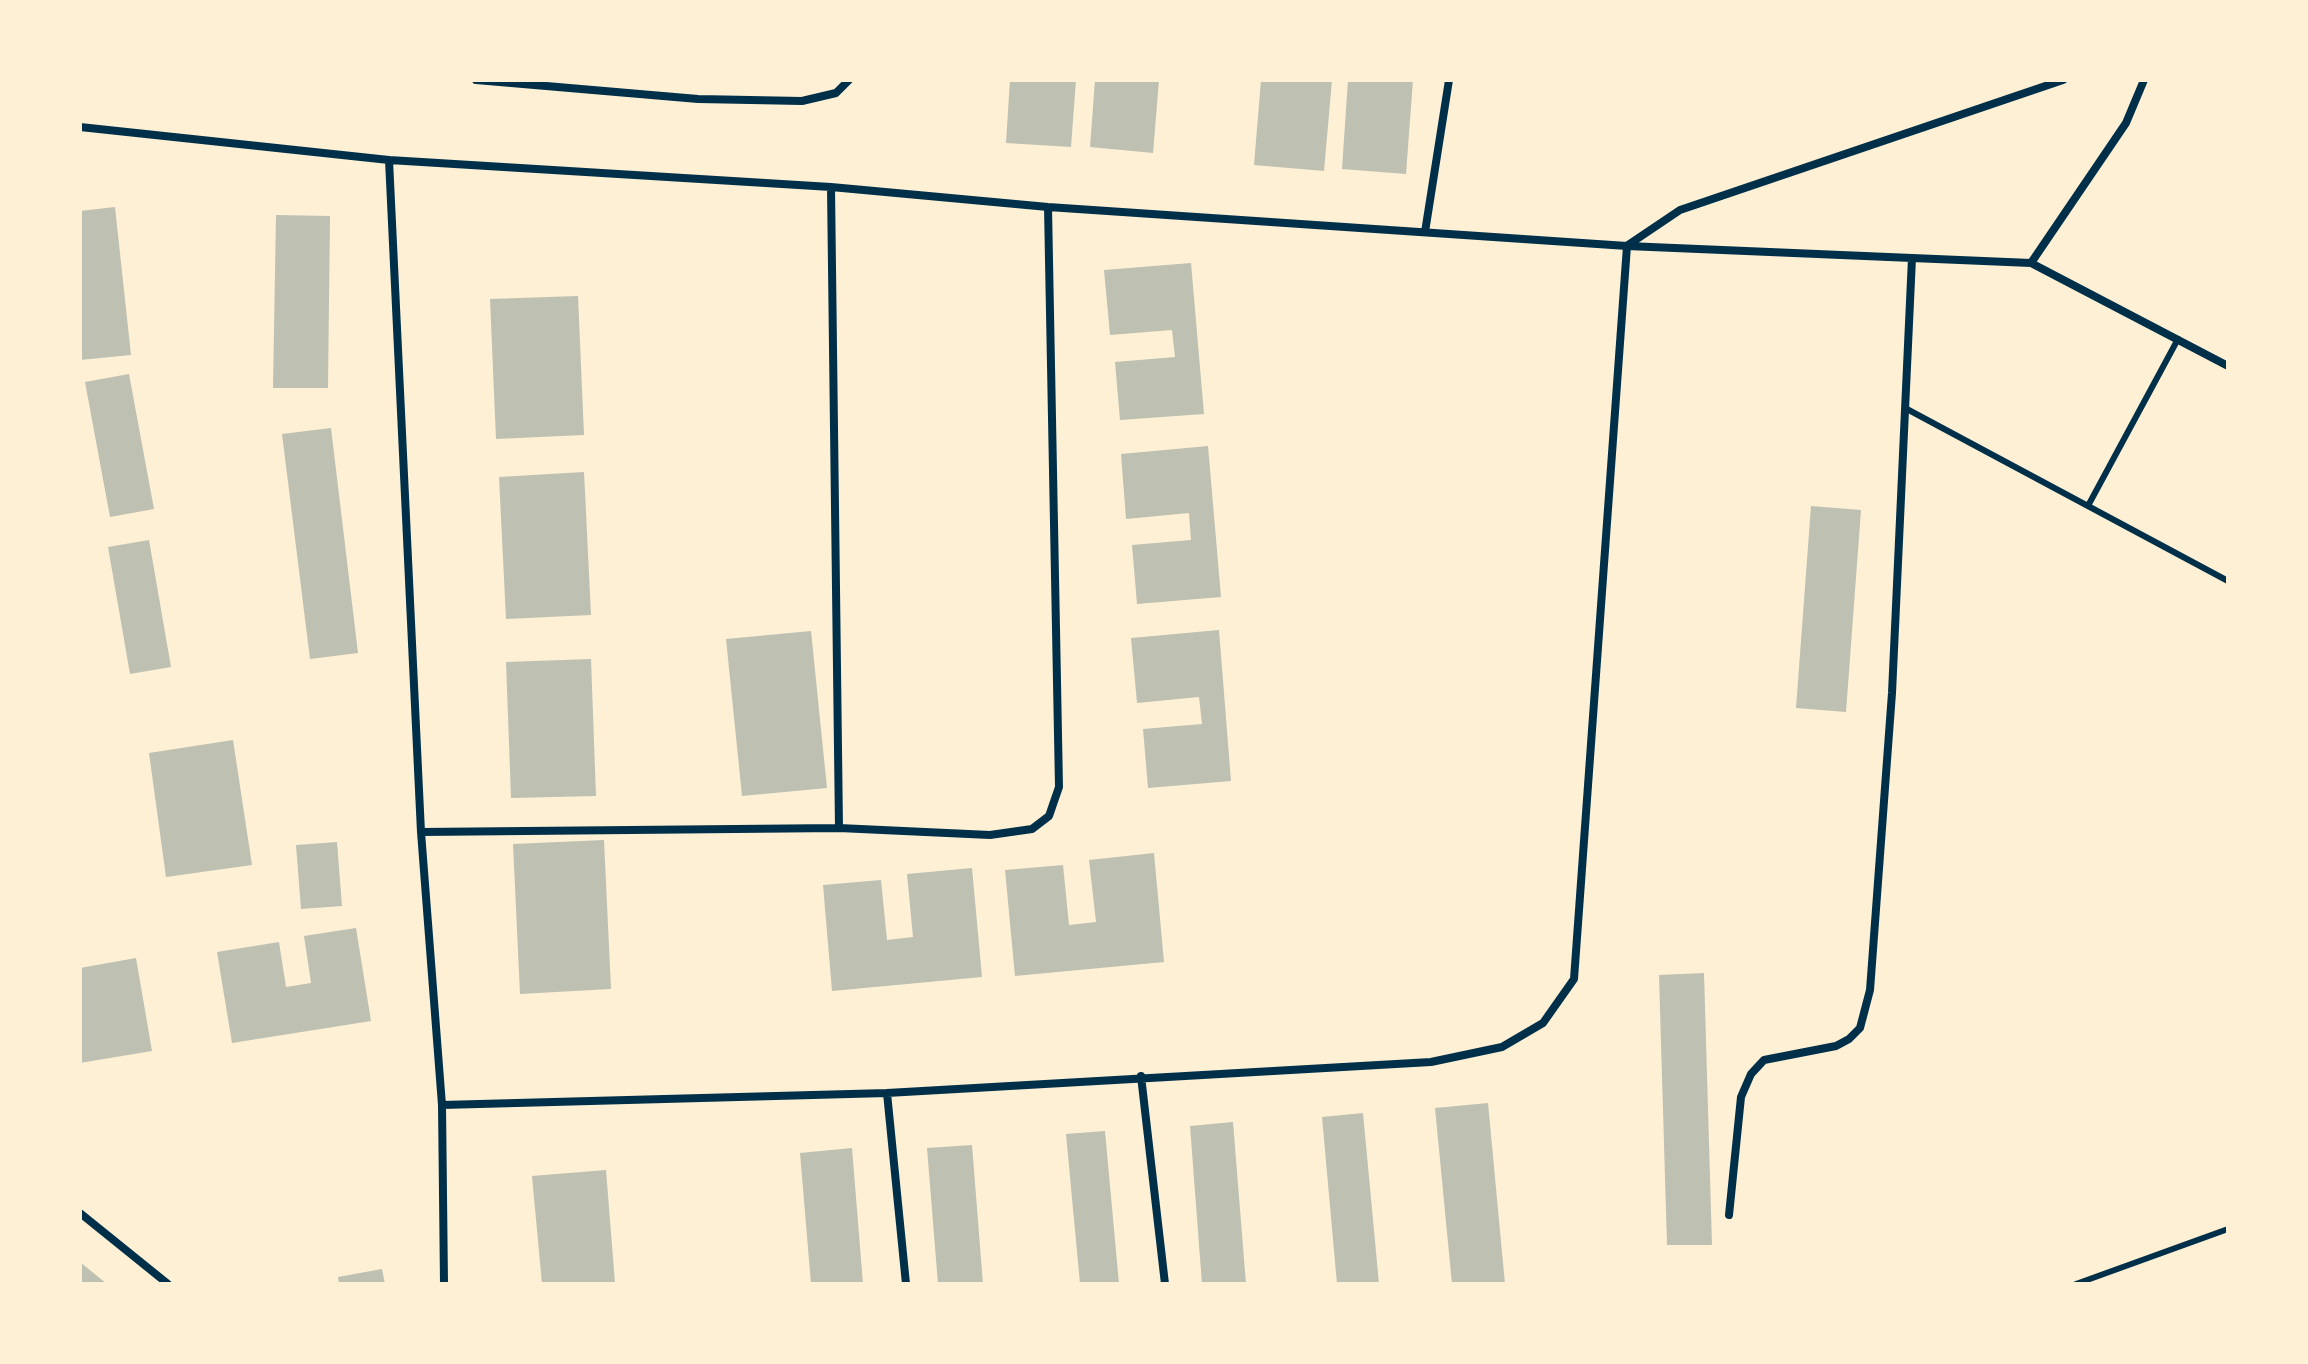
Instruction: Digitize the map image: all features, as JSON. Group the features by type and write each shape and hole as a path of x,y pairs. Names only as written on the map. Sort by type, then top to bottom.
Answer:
{"street":[{"path":"476,80 698,99 802,101 836,93 849,80"},
{"path":"1425,232 1449,80"},
{"path":"1627,246 1680,210 2063,80"},
{"path":"2031,263 2126,123 2144,80"},
{"path":"80,127 389,160 831,187 1048,207 1627,246 2031,263 2228,366"},
{"path":"389,160 421,832 442,1105 444,1284"},
{"path":"831,187 839,828"},
{"path":"421,832 839,828 990,835 1032,829 1049,816 1059,787 1048,207"},
{"path":"442,1105 887,1093 1141,1076 1431,1062 1502,1047 1543,1023 1574,979 1627,246"},
{"path":"1729,1215 1741,1097 1751,1074 1764,1060 1836,1046 1849,1039 1860,1028 1870,990 1889,739 1912,258"},
{"path":"1141,1076 1165,1284"},
{"path":"887,1093 906,1284"},
{"path":"80,1213 168,1284"}],"lane":[{"path":"2089,504 2178,339"},
{"path":"1905,408 2228,581"},
{"path":"2076,1284 2228,1229"}],"building":[{"path":"1010,80 1076,80 1071,147 1006,143"},
{"path":"1095,80 1159,80 1153,153 1090,147"},
{"path":"1261,80 1332,80 1324,171 1254,165"},
{"path":"1348,80 1413,80 1406,174 1342,169"},
{"path":"115,207 131,355 80,360 80,211"},
{"path":"276,215 330,216 328,388 273,388"},
{"path":"1191,263 1204,414 1120,420 1115,362 1175,357 1172,330 1110,335 1104,270"},
{"path":"578,296 584,435 496,439 490,299"},
{"path":"129,374 154,509 110,517 85,382"},
{"path":"331,428 358,653 310,659 282,434"},
{"path":"1208,446 1221,597 1137,604 1132,545 1191,540 1189,513 1126,519 1121,454"},
{"path":"584,472 591,615 506,619 499,477"},
{"path":"1811,506 1861,510 1846,712 1796,708"},
{"path":"149,540 171,667 130,674 108,547"},
{"path":"1219,630 1231,781 1148,788 1143,729 1202,724 1199,697 1137,703 1131,638"},
{"path":"811,631 827,788 742,796 726,639"},
{"path":"591,659 596,796 511,798 506,662"},
{"path":"233,740 252,865 166,877 149,753"},
{"path":"604,840 611,989 520,994 513,844"},
{"path":"337,842 342,906 301,909 296,845"},
{"path":"1154,853 1164,962 1015,976 1005,870 1063,865 1069,925 1096,922 1089,860"},
{"path":"972,868 982,977 832,991 823,885 881,880 887,940 913,937 907,874"},
{"path":"356,928 371,1021 232,1043 217,952 279,942 286,987 311,983 304,936"},
{"path":"136,958 152,1051 80,1063 80,968"},
{"path":"1704,973 1712,1245 1667,1245 1659,975"},
{"path":"1488,1103 1505,1284 1452,1284 1435,1108"},
{"path":"1363,1113 1379,1284 1337,1284 1322,1117"},
{"path":"1233,1122 1246,1284 1202,1284 1190,1126"},
{"path":"1105,1131 1119,1284 1080,1284 1066,1134"},
{"path":"972,1145 983,1284 938,1284 927,1148"},
{"path":"852,1148 863,1284 811,1284 800,1153"},
{"path":"606,1170 615,1283 542,1284 532,1176"},
{"path":"80,1262 107,1284 80,1284"},
{"path":"382,1269 385,1284 339,1284 338,1277"}]}
